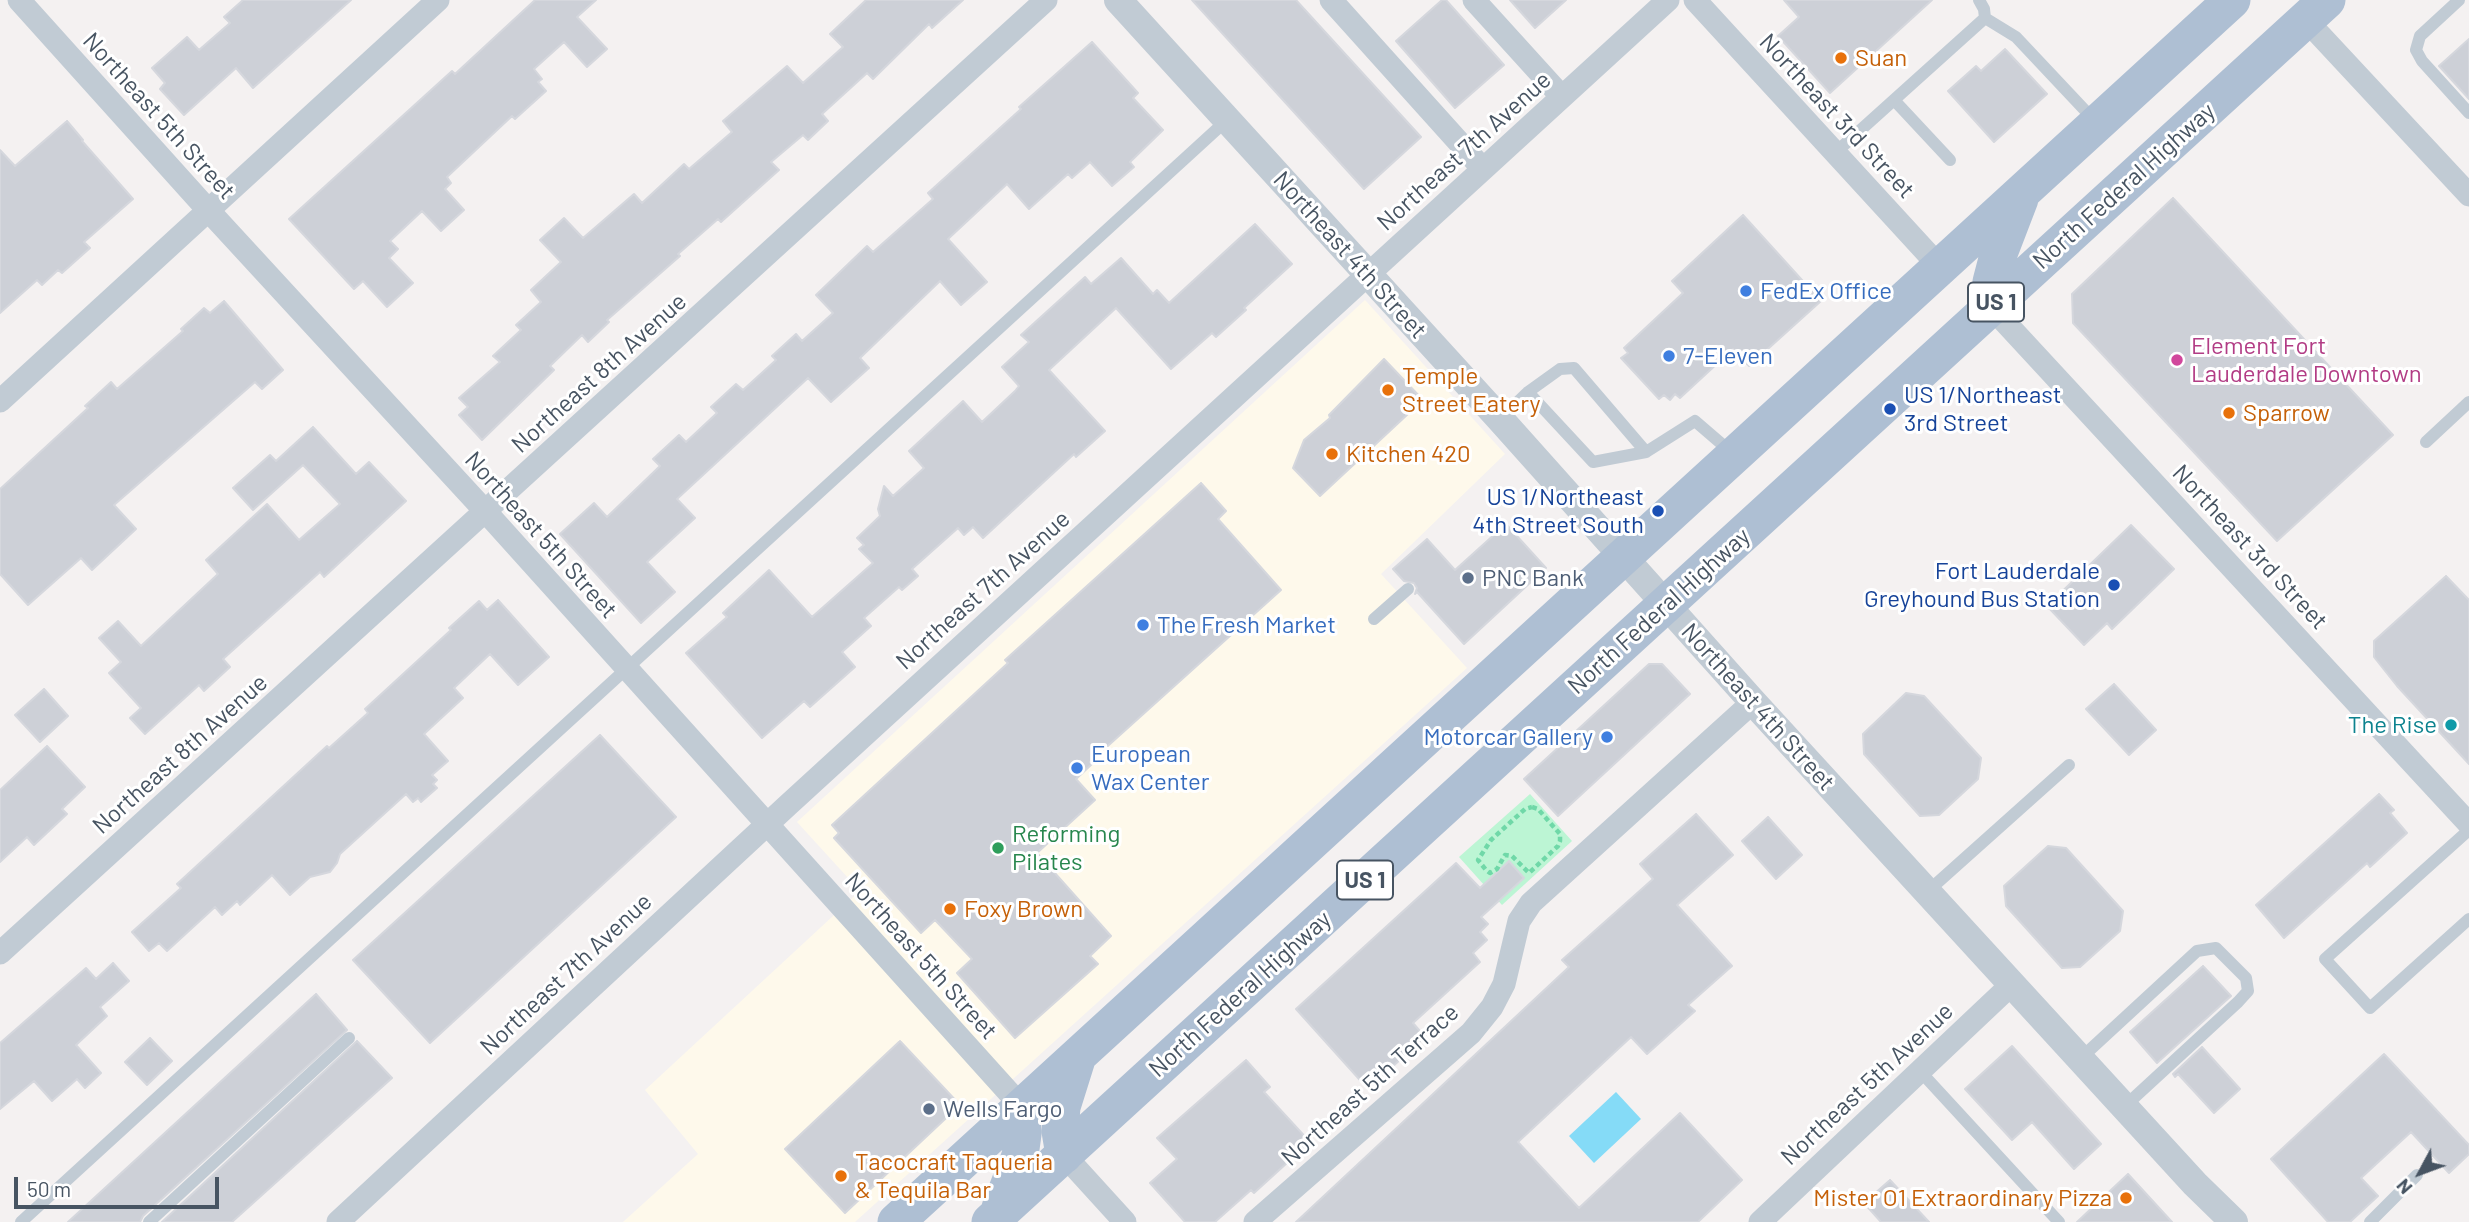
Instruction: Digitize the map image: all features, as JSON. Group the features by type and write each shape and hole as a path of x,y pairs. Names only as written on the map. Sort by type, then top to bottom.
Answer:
{"main road":[{"name":"US 1","path":"895,1222 2232,0"},
{"name":"North Federal Highway","path":"993,1219 2316,10"},
{"path":"1991,307 1991,282 1997,259 2023,191"},
{"path":"1064,1155 1060,1131 1062,1107 1078,1055"},
{"path":"993,1219 1020,1156 1023,1134 1022,1107"}],"street":[{"name":"Northeast 5th Street","path":"19,0 486,512 1022,1107"},
{"path":"0,401 438,0"},
{"name":"Northeast 8th Avenue","path":"0,953 1046,0"},
{"name":"Northeast 4th Street","path":"1118,0 2011,985 2195,1184 2234,1222"},
{"path":"1331,0 1483,169"},
{"path":"1474,0 1562,97"},
{"name":"Northeast 7th Avenue","path":"338,1222 766,825 1668,0"},
{"name":"Northeast 3rd Street","path":"1695,0 1940,267"},
{"path":"2316,10 2469,195"},
{"name":"Northeast 3rd Street","path":"1991,307 2469,824"},
{"name":"Northeast 5th Terrace","path":"1255,1222 1471,1033 1492,1007 1504,984 1519,920 1531,903 1753,702"},
{"name":"Northeast 5th Avenue","path":"1760,1222 2011,985"},
{"path":"1064,1155 1125,1222"}],"lane":[{"path":"1979,0 1985,18"},
{"path":"2459,0 2420,36 2416,50 2422,61 2469,113"},
{"path":"1835,153 1985,18"},
{"path":"1985,18 2016,37 2097,123"},
{"path":"1894,100 1950,160"},
{"path":"21,1222 1227,120"},
{"path":"1500,419 1528,392 1560,369 1574,368 1646,452"},
{"path":"1528,392 1567,427 1593,462 1646,452 1695,421 1734,455"},
{"path":"2426,442 2469,402"},
{"path":"1607,424 1622,423"},
{"path":"1374,619 1408,589"},
{"path":"1927,893 2068,765"},
{"path":"2469,830 2325,959 2370,1008 2469,919"},
{"path":"2081,1058 2197,951 2216,948 2246,978 2248,991 2238,1002 2125,1106"},
{"path":"149,1222 349,1038"},
{"path":"1919,1070 2059,1222"},
{"path":"2370,1222 2417,1175"}],"path":[{"path":"1525,809 1538,809 1560,834 1558,846 1529,873 1512,856 1505,855 1497,869 1490,873 1478,860 1491,840 1525,809"}],"shaded area":[{"path":"1365,300 1505,454 1381,574 1467,668 855,1222 623,1222 698,1154 645,1090 860,891 797,822"}],"green space":[{"path":"1530,794 1572,841 1502,905 1459,857"}],"water":[{"path":"1616,1092 1641,1119 1594,1163 1569,1136"}],"building":[{"path":"243,0 351,0 253,88 236,68 184,115 160,89 165,83 152,68 187,37 199,50 230,23 224,17"},
{"path":"535,0 596,0 577,17 607,49 587,67 564,42 534,69 542,79 538,82 546,91 515,119 512,116 447,177 451,183 445,189 464,210 441,231 422,211 390,241 398,249 389,258 413,283 387,307 363,281 354,289 289,219 452,71 455,74"},
{"path":"866,0 963,0 932,28 929,24 873,79 867,73 822,114 828,121 808,140 803,135 771,162 779,170 721,222 718,219 678,254 680,256 607,320 609,322 588,342 582,335 550,366 554,370 482,440 459,415 468,407 459,398 500,362 493,356 521,330 516,325 541,302 531,290 561,262 540,240 564,218 583,238 634,194 642,203 684,164 689,169 732,132 723,121 787,66 803,83 843,47 830,34"},
{"path":"1192,0 1296,0 1421,137 1364,189"},
{"path":"1442,0 1446,0 1504,65 1455,108 1396,41"},
{"path":"1510,0 1566,0 1535,28"},
{"path":"1784,0 1932,0 1830,93 1778,36 1799,17"},
{"path":"2469,39 2469,99 2439,66"},
{"path":"1092,42 1138,93 1133,98 1163,130 1130,162 1134,167 1112,186 1090,162 1072,178 1068,174 1029,209 1007,184 948,239 987,282 961,305 940,281 860,358 869,368 831,402 808,378 677,499 695,518 647,562 675,592 641,623 560,534 594,503 607,517 660,466 653,459 679,435 686,442 717,413 711,407 736,384 743,390 776,360 772,356 796,334 802,341 833,313 816,295 867,246 873,252 933,199 928,193"},
{"path":"2005,49 2047,94 1994,142 1948,91 1976,66 1981,71"},
{"path":"67,121 133,199 84,242 90,248 62,273 58,270 42,285 37,280 0,313 0,150 15,166"},
{"path":"2173,198 2393,435 2277,541 2073,323 2072,294"},
{"name":"FedEx Office","path":"1743,215 1821,301 1749,366 1733,349 1680,398 1675,394 1670,400 1664,395 1659,399 1621,358 1628,353 1624,348 1683,293 1672,281"},
{"path":"1255,224 1292,264 1216,337 1212,333 1171,369 1116,308 1049,370 1105,431 1076,457 1074,454 983,538 973,527 964,535 958,528 912,569 918,576 902,590 899,587 864,618 871,626 842,652 855,667 810,707 804,701 762,738 686,653 727,617 723,613 769,570 812,617 873,563 859,549 864,545 857,538 880,516 878,509 884,486 893,496 924,468 909,451 963,401 982,422 1015,391 1019,386 1002,367 1029,342 1021,335 1085,277 1091,284 1121,258 1153,294 1157,290 1169,303"},
{"path":"224,301 283,370 262,389 255,382 114,505 136,529 92,570 81,558 28,605 0,574 0,489 88,408 85,406 111,382 117,389 183,331 181,329 204,308 210,313"},
{"name":"Kitchen 420","path":"1384,359 1423,400 1320,496 1293,468 1304,440 1330,418 1329,415"},
{"path":"313,427 356,474 369,462 406,501 324,577 320,572 223,659 230,667 204,691 199,685 145,734 130,718 141,708 109,673 121,662 99,638 118,621 141,646 218,574 206,560 267,504 299,540 340,504 303,465 253,510 233,488 270,455 276,461"},
{"path":"1201,483 1226,511 1218,519 1281,590 1090,762 1092,764 1076,779 1095,800 1037,853 1111,936 1090,956 1098,964 1015,1038 957,973 972,959 935,920 921,933 834,838 839,833 832,825 1008,663 1005,660"},
{"name":"PNC Bank","path":"1506,524 1546,568 1464,644 1417,592 1415,594 1417,588 1414,583 1404,581 1393,569 1427,539 1455,570"},
{"path":"2131,525 2174,569 2112,629 2107,623 2084,645 2047,606"},
{"path":"2446,576 2469,600 2469,764 2374,657 2374,641"},
{"path":"498,600 549,657 518,685 490,654 454,688 463,698 424,734 448,761 432,775 437,780 433,784 437,788 421,802 418,798 413,802 406,794 340,854 330,872 310,877 290,895 272,875 240,905 237,901 222,915 215,907 167,951 159,943 149,951 132,932 181,888 177,884 327,746 329,748 368,713 365,709 479,601 487,610"},
{"name":"Motorcar Gallery","path":"1649,664 1662,664 1690,694 1558,816 1524,779"},
{"path":"2114,684 2156,730 2129,755 2086,709"},
{"path":"44,689 68,716 40,742 15,715"},
{"path":"1906,693 1924,696 1981,758 1978,779 1939,815 1920,816 1864,754 1863,734"},
{"path":"600,735 676,817 430,1043 353,960"},
{"path":"47,746 85,787 62,809 67,814 34,845 27,837 0,862 0,790"},
{"path":"2379,794 2394,810 2390,813 2407,833 2370,867 2367,863 2284,938 2256,905"},
{"path":"1696,814 1733,855 1677,905 1732,966 1688,1005 1695,1011 1647,1054 1631,1037 1518,1142 1579,1208 1680,1113 1742,1180 1698,1222 1296,1222 1569,967 1562,960 1653,879 1640,864"},
{"path":"1768,817 1802,855 1776,879 1742,841"},
{"path":"2048,846 2066,848 2123,911 2120,931 2080,967 2062,968 2006,906 2004,886"},
{"path":"1509,861 1524,878 1481,917 1488,924 1480,932 1487,940 1473,953 1480,962 1413,1023 1425,1037 1368,1089 1296,1009 1456,863 1480,888"},
{"path":"113,963 129,981 100,1007 107,1016 76,1045 101,1073 85,1088 77,1079 52,1101 34,1081 0,1109 0,1043 86,968 96,979"},
{"path":"2203,966 2231,996 2157,1063 2130,1032"},
{"path":"316,994 347,1030 143,1216 140,1222 68,1222"},
{"path":"150,1038 172,1061 147,1085 125,1062"},
{"path":"357,1041 392,1078 232,1222 162,1222"},
{"path":"900,1041 960,1105 845,1213 785,1149"},
{"path":"2012,1046 2101,1144 2074,1169 2032,1122 2012,1140 1965,1089"},
{"path":"2202,1047 2240,1089 2214,1113 2178,1074 2175,1077 2173,1074"},
{"path":"2384,1054 2469,1145 2469,1154 2449,1173 2411,1132 2361,1178 2378,1196 2350,1222 2328,1222 2271,1159"},
{"path":"1246,1060 1270,1087 1264,1092 1310,1142 1254,1193 1251,1190 1215,1222 1185,1222 1150,1183 1177,1159 1157,1138"},
{"name":"Mister O1 Extraordinary Pizza","path":"2128,1174 2172,1222 2077,1222"},
{"path":"1890,1180 1929,1222 1881,1222 1864,1203"}],"place":[{"name":"Suan","path":"1841,58"},
{"name":"FedEx Office","path":"1746,291"},
{"name":"7-Eleven","path":"1669,356"},
{"name":"Element Fort Lauderdale Downtown","path":"2177,360"},
{"name":"Temple Street Eatery","path":"1388,390"},
{"name":"US 1/Northeast 3rd Street","path":"1890,409"},
{"name":"Sparrow","path":"2229,413"},
{"name":"Kitchen 420","path":"1332,454"},
{"name":"US 1/Northeast 4th Street South","path":"1658,511"},
{"name":"PNC Bank","path":"1468,578"},
{"name":"Fort Lauderdale Greyhound Bus Station","path":"2114,585"},
{"name":"The Fresh Market","path":"1143,625"},
{"name":"The Rise","path":"2451,725"},
{"name":"Motorcar Gallery","path":"1607,737"},
{"name":"European Wax Center","path":"1077,768"},
{"name":"Reforming Pilates","path":"998,848"},
{"name":"Foxy Brown","path":"950,909"},
{"name":"Wells Fargo","path":"929,1109"},
{"name":"Tacocraft Taqueria & Tequila Bar","path":"841,1176"},
{"name":"Mister O1 Extraordinary Pizza","path":"2126,1198"}]}
